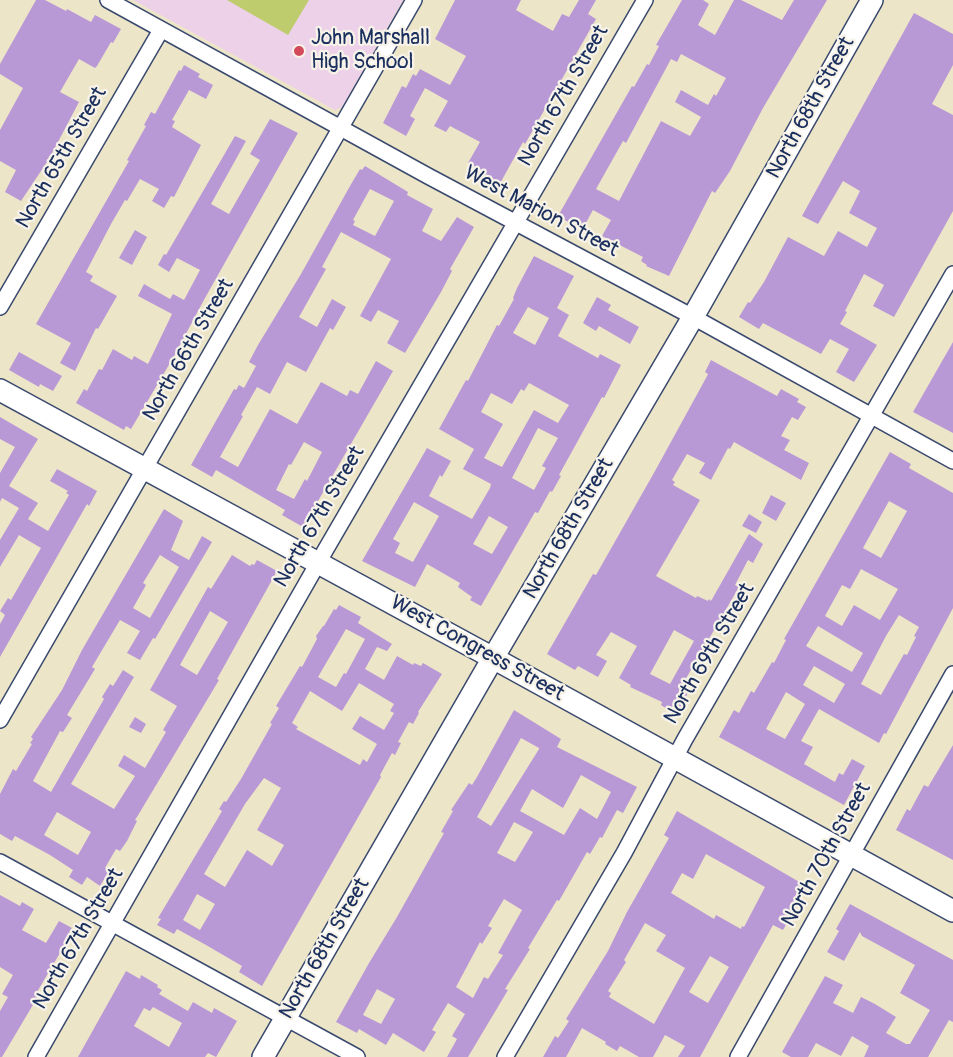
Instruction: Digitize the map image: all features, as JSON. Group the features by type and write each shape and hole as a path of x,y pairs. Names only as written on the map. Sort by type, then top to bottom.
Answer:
{"street":[{"name":"West Marion Street","path":"108,0 693,317 953,461"},
{"name":"North 66th Street","path":"0,720 414,0"},
{"name":"North 67th Street","path":"36,1057 514,222 645,0"},
{"name":"North 68th Street","path":"263,1057 693,317 872,0"},
{"name":"North 65th Street","path":"0,307 161,30"},
{"name":"North 69th Street","path":"506,1057 676,759 685,739 953,274"},
{"name":"West Congress Street","path":"0,390 953,911"},
{"name":"North 70th Street","path":"738,1057 953,674"},
{"path":"0,862 357,1057"}],"shaded area":[{"name":"John Marshall High School","path":"133,0 403,0 342,107 335,110"}],"green space":[{"path":"227,0 309,0 288,35"}],"building":[{"path":"36,0 45,0 91,22 95,15 121,29 95,68 79,59 60,92 79,102 49,159 21,201 5,192 16,170 0,161 0,130 23,88 0,74 0,64"},
{"path":"455,0 521,0 516,10 553,31 562,14 569,17 579,0 596,0 588,14 596,19 498,187 480,175 482,170 468,163 480,142 450,126 446,132 434,126 448,101 425,88 410,116 415,119 406,136 383,123 402,86 406,88 413,74 416,76 420,69 450,85 466,56 435,39"},
{"path":"682,0 703,0 709,4 698,25 715,35 734,0 741,0 782,20 794,0 827,0 763,108 730,171 715,193 712,191 669,276 646,266 641,261 643,257 602,236 611,220 593,210 582,230 558,216 632,86 634,87 647,64 649,65 659,46 656,45","holes":["681,54 726,78 708,105 681,90 675,102 701,117 690,136 661,121 619,201 596,189 623,141 626,143 671,59 677,62"]},
{"path":"914,13 953,34 953,65 932,104 953,115 953,211 894,317 873,306 884,285 864,274 840,324 877,345 854,382 836,372 849,349 830,339 821,354 763,323 759,329 739,317 764,282 788,237 824,256 838,231 867,247 877,228 849,213 860,191 843,181 818,224 802,216"},
{"path":"184,65 200,74 198,77 213,85 206,99 189,90 172,120 175,121 172,127 201,145 174,197 171,196 164,208 152,201 159,189 140,179 111,224 86,272 93,276 90,281 117,296 98,329 96,328 75,371 60,363 71,343 36,324 129,161 127,160 151,112 155,114"},
{"path":"270,119 298,133 131,429 126,426 124,430 76,403 84,389 87,391 99,369 102,370 113,349 132,360 134,356 148,364 172,314 138,296 144,284 170,299 173,294 184,300 200,270 177,258 169,272 158,265 235,136 246,141 211,204 229,214 260,160 250,154"},
{"path":"365,166 408,192 407,195 433,209 422,231 441,241 457,217 474,227 450,269 452,271 441,292 405,353 387,343 399,321 378,310 371,322 360,316 391,259 341,232 322,267 326,269 299,317 317,327 332,299 346,307 333,330 330,328 306,372 287,362 270,394 257,387 220,457 238,467 270,409 297,424 321,382 347,396 350,390 358,394 376,361 393,371 303,527 282,515 285,510 216,470 212,477 191,465 234,389 236,390 239,385 244,388 256,366 249,362 258,345 360,169 362,170","holes":["370,189 394,201 375,236 353,225 355,221 353,220","304,442 322,452 307,481 305,479 294,499 276,490 289,464 291,465"]},
{"path":"135,230 147,237 132,265 119,258"},
{"path":"534,256 574,276 557,308 569,315 558,336 598,358 600,354 621,365 559,475 561,476 552,492 550,491 538,513 535,512 481,606 470,600 472,597 458,587 460,583 427,564 415,587 362,561 427,448 451,461 442,477 440,475 429,496 472,519 490,488 491,484 463,469 474,449 439,429 514,299 517,288","holes":["528,307 549,318 535,345 513,333","529,383 569,405 558,423 534,410 502,467 484,458 503,424 481,412 491,393 512,404 521,389 524,391","538,428 558,438 542,466 546,468 534,490 512,478","414,502 439,516 413,562 395,553 400,543 393,539","489,516 508,527 492,554 473,544"]},
{"path":"597,297 611,305 608,310 639,327 630,344 599,326 596,331 583,323"},
{"path":"953,342 953,433 913,412"},
{"path":"19,352 62,376 53,391 40,384 39,387 9,370"},
{"path":"711,360 777,396 781,389 799,399 797,402 806,407 798,420 792,417 781,436 790,440 784,450 809,463 801,480 734,442 730,449 728,448 711,480 699,473 705,463 687,454 672,480 675,482 673,485 700,500 656,576 696,598 697,596 711,601 749,534 763,544 753,563 748,560 735,585 739,587 681,687 689,691 676,715 661,705 662,702 630,687 631,685 619,678 637,646 611,632 596,655 607,661 598,677 578,666 575,670 547,654 593,574 596,575 655,471 706,378 708,374 705,372","holes":["674,630 694,641 670,684 650,674"]},
{"path":"0,417 38,439 9,486 38,503 28,519 48,531 69,495 66,493 68,491 50,481 57,469 97,491 89,506 87,504 0,657 0,624 5,615 0,611 8,598 11,600 41,548 19,535 0,567 0,540 19,508 2,498 0,502 0,473 15,447 0,439"},
{"path":"890,452 911,464 909,468 953,493 953,608 886,734 884,733 879,743 819,709 801,741 813,747 804,764 835,782 839,773 843,775 852,759 865,766 844,805 719,737 734,710 739,713 751,691 754,693 772,662 774,663 786,640 784,639","holes":["889,501 907,511 881,558 863,548","861,569 898,589 880,620 854,605 842,626 825,616 842,585 850,589","899,615 919,627 907,655 904,654 881,695 861,684","818,626 863,653 852,672 806,646","814,666 845,684 834,703 803,685","786,692 805,704 785,739 766,729"]},
{"path":"771,495 786,503 776,521 762,513"},
{"path":"164,509 183,521 171,550 189,560 202,536 212,542 155,639 153,638 140,660 127,653 140,631 120,620 92,667 95,669 67,715 72,718 63,732 60,731 33,781 51,792 104,699 102,697 110,684 113,686 123,670 134,677 71,784 114,809 135,776 118,766 124,755 145,768 166,732 163,730 177,706 150,690 208,587 211,589 232,555 250,566 254,565 257,560 277,571 217,679 219,680 135,820 137,821 127,841 120,851 116,849 105,868 109,871 100,886 87,877 82,885 69,877 73,870 50,855 15,836 12,841 0,834 0,794 13,769 16,771 32,744 30,743 33,739 31,737 62,690 82,650","holes":["160,555 179,567 150,618 133,608 146,585 143,583","210,611 228,622 197,675 180,665","57,812 91,832 78,855 44,835"]},
{"path":"749,514 762,522 756,533 742,526"},
{"path":"339,605 361,617 358,623 392,644 387,651 377,647 365,669 384,680 397,656 413,665 414,663 421,666 423,663 442,674 413,724 409,722 398,742 401,743 395,755 392,753 381,777 262,986 239,972 242,966 206,945 177,929 174,934 157,925 161,919 158,918 222,811 219,809 241,779 272,724 270,723 279,708 276,706 300,666 302,667 317,639 316,636 334,609 336,610","holes":["346,629 365,639 346,674 344,673 336,687 318,677","359,683 394,704 390,711 394,713 384,730 360,716 352,729 377,744 367,762 363,759 360,765 296,729 298,727 292,723 310,691 342,711","264,778 281,788 257,830 284,845 272,866 247,850 225,887 204,874 245,804","197,894 215,904 200,930 183,920"]},
{"path":"514,710 561,739 557,747 637,787 623,813 617,810 602,838 600,837 590,854 587,852 559,901 557,900 528,948 530,949 505,989 508,990 468,1057 447,1057 457,1039 452,1036 465,1014 448,1003 432,1030 436,1032 424,1052 393,1033 386,1045 359,1029 357,1033 336,1022 444,833 441,832 453,811 451,810 469,783 472,785","holes":["521,738 539,748 491,826 477,817","581,775 611,792 597,819 580,808 564,835 520,811 532,789 563,808","514,822 533,832 515,862 497,853","504,899 522,910 498,953 503,955 488,979 484,977 473,998 456,987 480,942 482,944 492,928 488,926","377,989 395,999 381,1024 363,1015"]},
{"path":"135,717 146,724 141,733 129,727"},
{"path":"953,745 953,860 896,830 907,809 910,811 924,785 928,787"},
{"path":"677,811 808,887 783,930 773,925 700,1057 678,1057 685,1046 665,1035 653,1057 639,1057 620,1046 617,1051 582,1028 566,1057 543,1057 555,1036 558,1038 569,1021 566,1019 608,951 627,912 669,838 664,835","holes":["706,854 765,887 741,929 716,915 714,919 671,893 682,873 693,879","645,923 666,935 656,951 685,968 654,1024 609,997 611,993 608,991 626,962 624,960","710,956 729,967 708,1003 689,992"]},
{"path":"0,895 20,906 22,902 34,909 22,930 46,943 59,921 72,928 68,934 70,936 37,992 40,993 2,1057 0,1057 0,1011 8,997 2,994 13,975 0,967"},
{"path":"850,904 953,960 953,1022 949,1020 928,1057 864,1057 869,1046 852,1036 841,1056 816,1043 808,1057 791,1057 782,1052 825,976 843,985 833,1003 853,1013 861,997 875,1004 896,1017 886,1033 906,1044 910,1044 930,1010 900,993 915,965 862,936 860,932 844,961 827,952 839,931 836,929"},
{"path":"126,971 140,979 141,975 158,985 157,987 162,990 159,994 188,1011 193,1002 212,1013 214,1008 237,1021 216,1057 208,1053 205,1057 78,1057","holes":["153,1007 182,1023 169,1047 134,1026 144,1008 150,1011"]}],"place":[{"name":"John Marshall High School","path":"299,51"}]}
